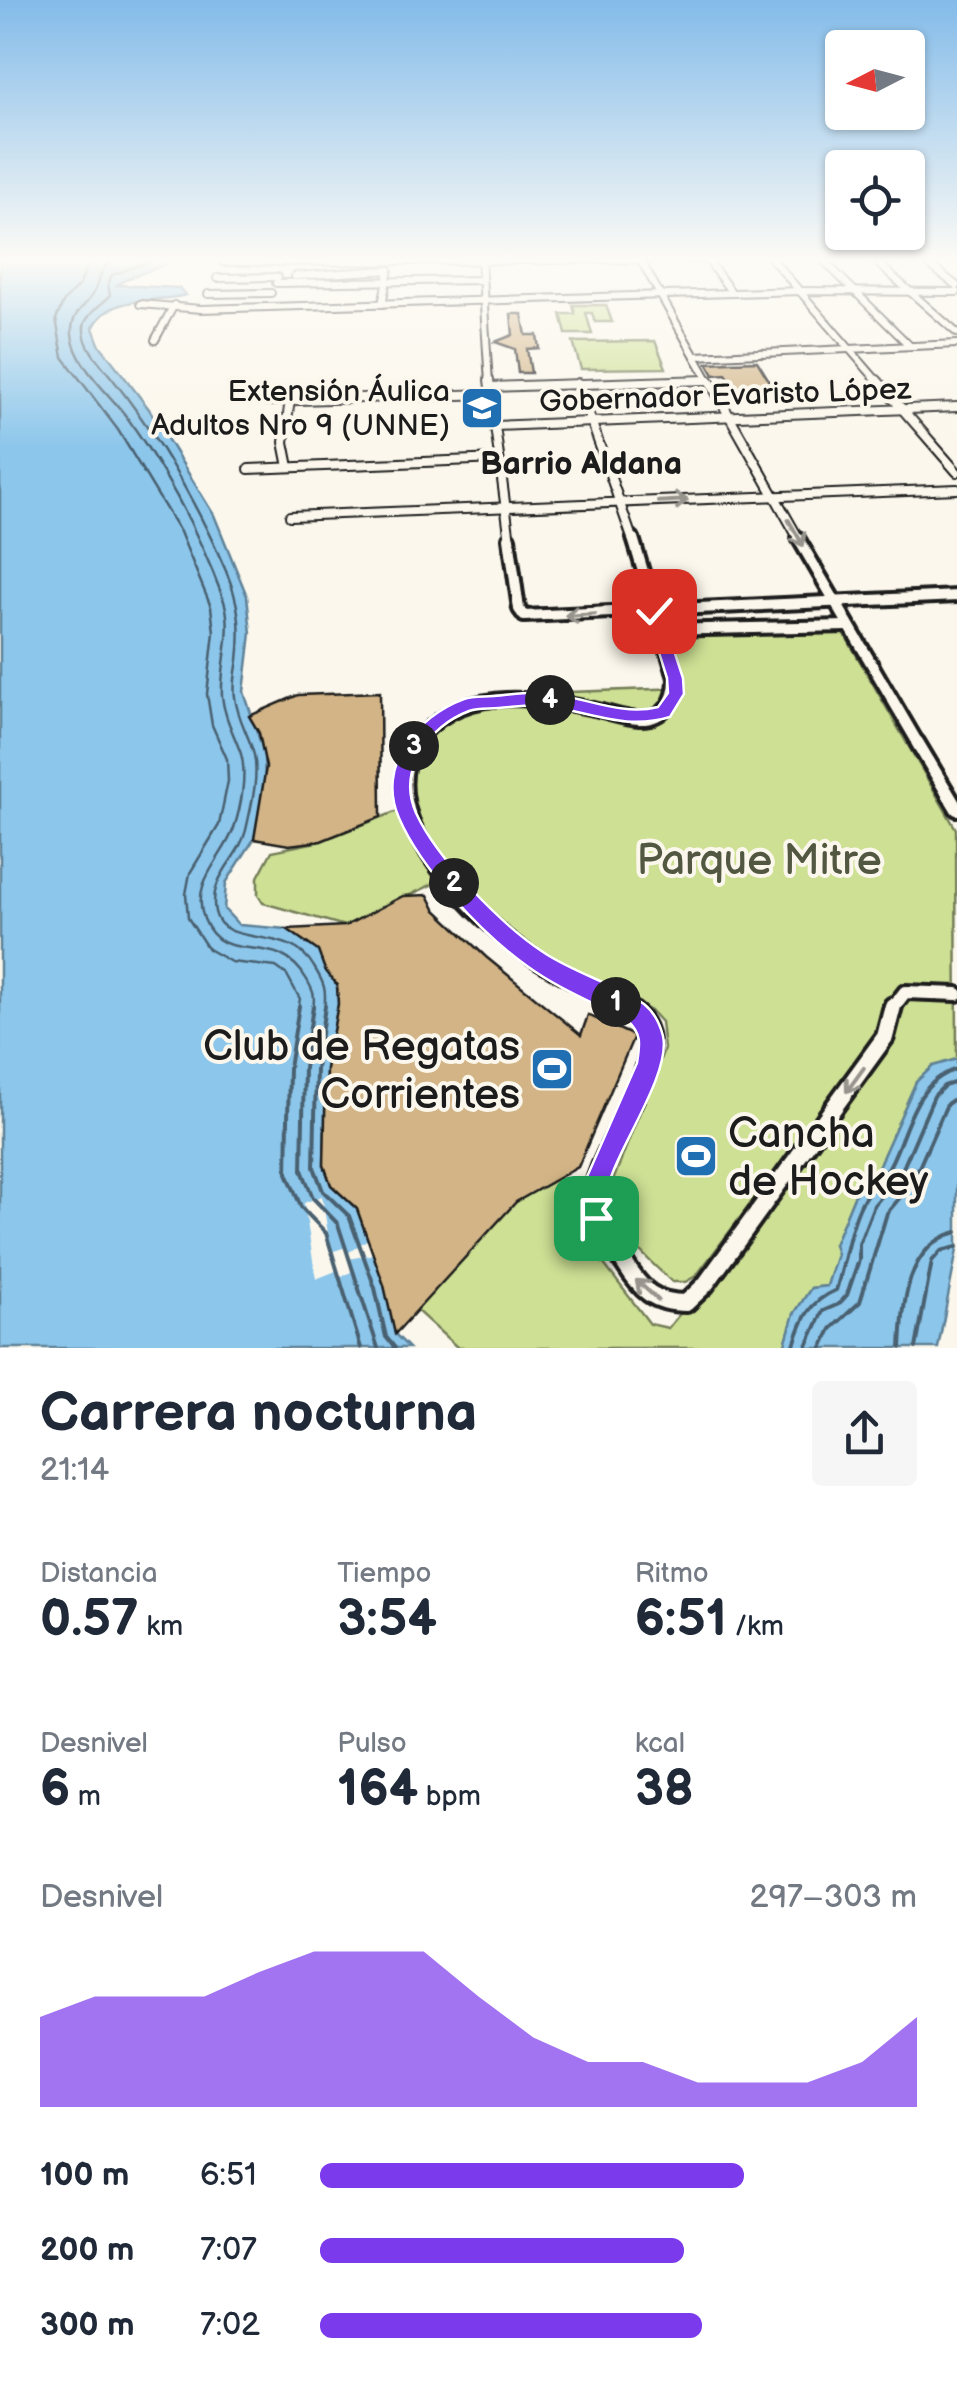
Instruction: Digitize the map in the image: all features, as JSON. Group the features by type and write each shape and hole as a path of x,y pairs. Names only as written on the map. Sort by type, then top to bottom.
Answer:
{"street":[{"path":"156,340 165,322"},
{"path":"484,322 494,426 519,609 524,616 957,596"},
{"path":"677,322 957,810"},
{"path":"827,322 957,472"},
{"path":"886,322 910,346"},
{"path":"696,356 957,344"},
{"path":"267,401 578,383 708,380"},
{"path":"578,383 622,504 676,694 664,712 638,718 541,699 468,704 436,721 419,737 405,761 402,786 406,814 449,876 494,927 536,960 635,1012 646,1022 652,1039 648,1064 592,1195 596,1218 642,1290 662,1304 686,1303 706,1285 886,1037 892,1004 898,995 911,989 957,994"},
{"path":"289,467 284,432 290,400"},
{"name":"Gobernador Evaristo López","path":"494,426 957,407"},
{"path":"248,468 499,459"},
{"path":"290,516 957,489"},
{"path":"660,630 848,626"}],"green space":[{"path":"563,322 589,322 592,334 566,334"},
{"path":"655,341 666,368 581,369 573,342"},
{"name":"Parque Mitre","path":"842,630 956,829 957,1059 933,1066 916,1082 879,1165 855,1194 834,1245 838,1253 827,1286 811,1288 794,1314 784,1348 458,1348 416,1310 516,1202 555,1177 573,1199 584,1238 650,1324 668,1328 838,1121 823,1108 696,1276 685,1282 672,1282 621,1227 611,1200 611,1186 664,1049 661,1022 651,1011 544,954 507,928 454,874 345,926 263,903 258,895 258,877 272,851 321,841 408,807 410,759 424,738 460,714 503,707 573,710 570,692 683,688 667,633"}],"water":[{"path":"0,322 97,322 93,328 99,344 149,409 214,515 247,596 251,633 244,692 264,753 265,785 254,839 226,883 224,909 239,925 287,929 318,951 325,970 337,985 338,1004 326,1069 324,1165 331,1185 357,1209 384,1285 395,1334 409,1348 0,1348"},
{"path":"957,1059 957,1250 938,1348 784,1348 794,1314 811,1288 827,1286 837,1254 834,1245 855,1194 879,1165 916,1082 933,1066"}],"pier":[{"path":"322,1196 331,1252 346,1247 348,1253 368,1239 373,1254 349,1259 351,1272 338,1278 336,1271 316,1279 304,1203"}],"building":[{"path":"512,322 524,322 526,335 537,335 539,348 527,349 531,373 518,373 515,349 495,342 513,335"},
{"path":"757,361 775,390 739,392 726,374 714,375 707,363"},
{"path":"380,692 381,817 321,841 289,845 254,839 266,767 259,733 249,716 298,695"},
{"name":"Club de Regatas Corrientes","path":"428,895 435,909 486,957 581,1035 588,1015 634,1036 578,1167 516,1202 395,1334 384,1285 357,1209 331,1185 324,1165 326,1069 338,1004 337,985 325,970 318,951 287,929 345,926 403,896"}],"place":[{"name":"Extensión Áulica Adultos Nro 9 (UNNE)","path":"482,408"},
{"name":"Club de Regatas Corrientes","path":"552,1069"},
{"name":"Cancha de Hockey","path":"696,1156"}],"district":[{"name":"Barrio Aldana","path":"581,463"}],"route":[{"path":"596,1218 592,1195 648,1064 652,1039 646,1022 635,1012 536,960 484,918 406,814 402,786 405,761 419,737 436,721 468,704 541,699 638,718 652,718 664,712 676,694 675,678 654,611"}]}
